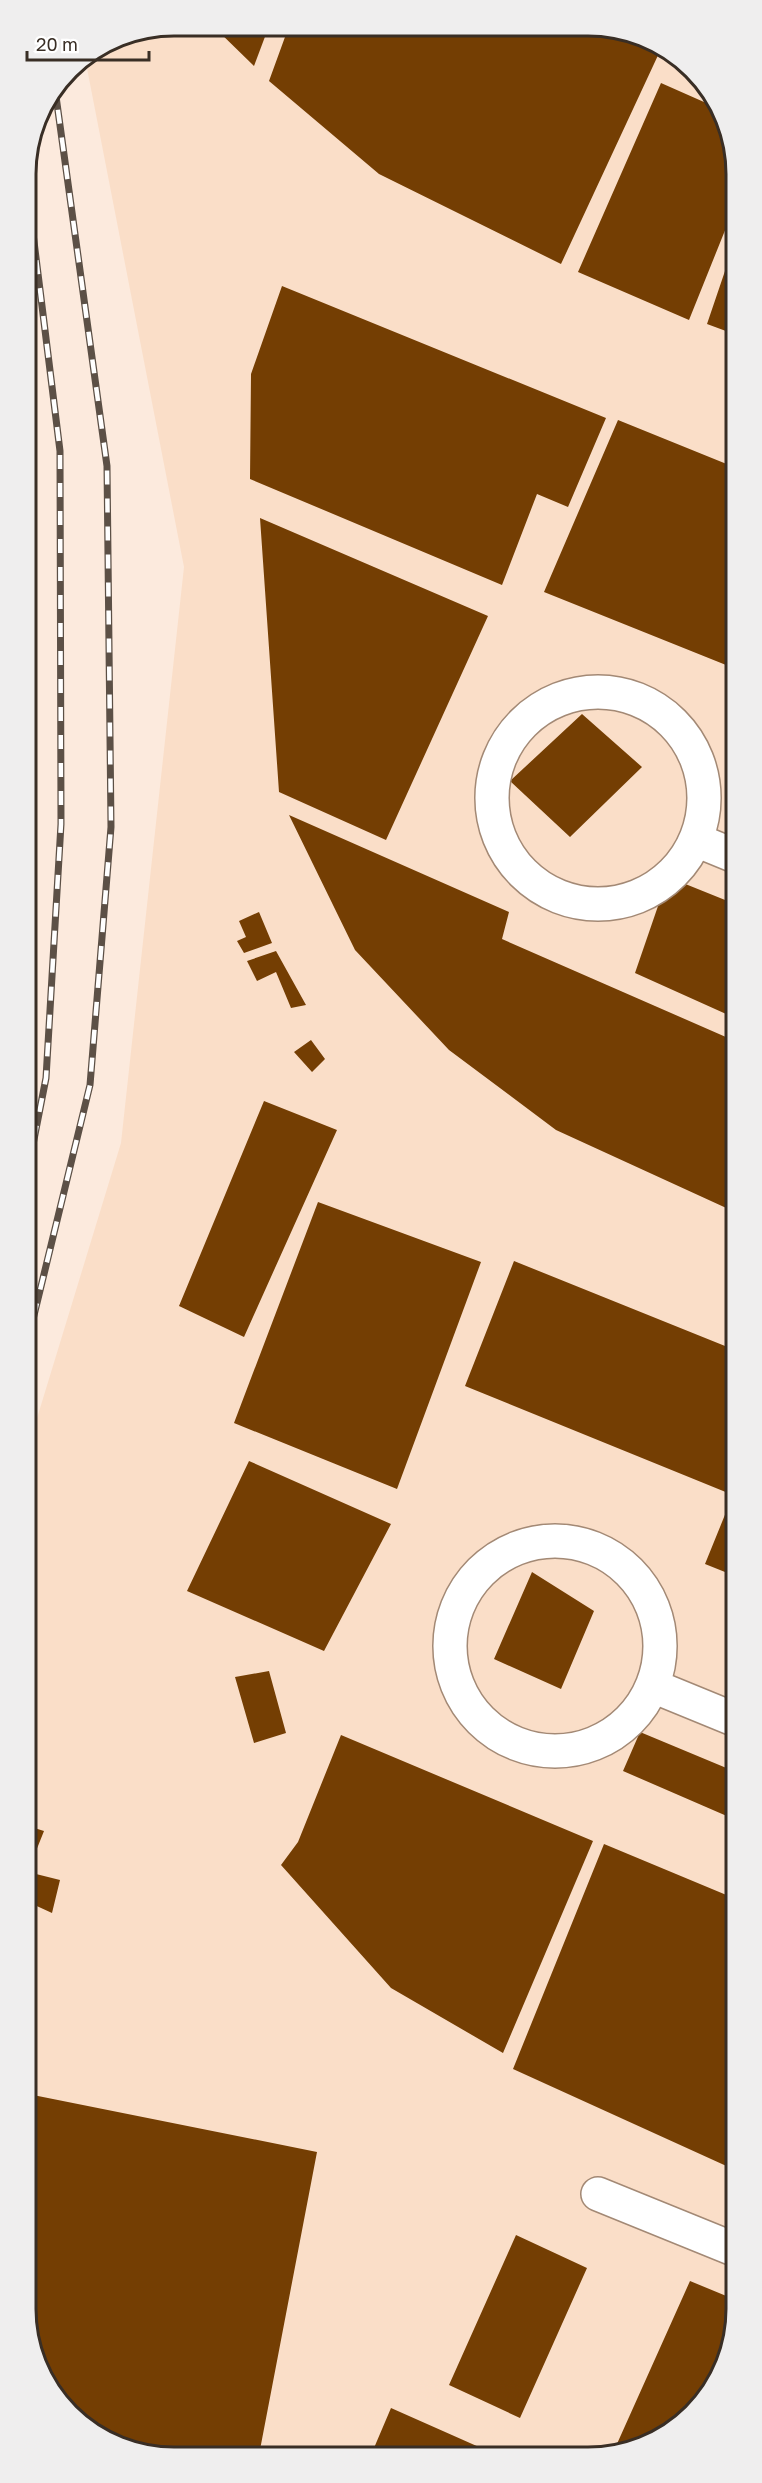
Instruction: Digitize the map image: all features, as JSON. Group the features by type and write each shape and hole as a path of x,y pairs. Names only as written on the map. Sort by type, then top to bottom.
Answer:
{"lane":[{"path":"591,691 627,696 659,711 685,737 700,769 704,805 696,840 678,869 651,891 619,903 585,904 552,894 524,874 503,847 492,814 492,780 504,747 525,719 556,699 591,691"},
{"path":"696,840 726,852"},
{"path":"550,1540 584,1544 616,1560 641,1585 657,1617 661,1652 653,1686 635,1715 608,1738 576,1750 542,1751 508,1741 480,1721 460,1693 453,1671 450,1659 451,1625 463,1593 485,1565 515,1548 550,1540"},
{"path":"653,1686 726,1716"},
{"path":"598,2194 726,2246"}],"shaded area":[{"path":"165,36 588,36 606,37 632,43 657,54 686,76 708,105 719,130 725,156 726,174 726,2318 721,2345 712,2370 703,2386 686,2407 657,2429 632,2440 615,2444 588,2447 156,2446 130,2440 105,2429 76,2407 54,2378 43,2353 39,2336 36,2318 36,1422 121,1143 184,567 87,67 105,54 121,47"}],"building":[{"path":"223,36 265,36 254,66"},
{"path":"285,36 588,36 606,37 632,43 658,55 561,264 379,174 269,81"},
{"path":"661,83 707,103 719,130 725,156 726,228 689,320 578,272"},
{"path":"725,271 726,271 726,331 707,324"},
{"path":"282,286 606,418 568,507 537,494 502,585 250,479 251,374"},
{"path":"618,420 726,464 726,665 544,592"},
{"path":"260,518 488,616 386,840 279,792"},
{"path":"582,714 642,767 570,837 510,781"},
{"path":"289,815 509,912 502,939 726,1037 726,1208 556,1130 449,1050 355,950"},
{"path":"668,877 726,900 726,1014 635,973"},
{"path":"259,912 272,943 244,953 237,941 246,937 239,921"},
{"path":"276,951 306,1005 291,1008 276,972 257,981 247,961"},
{"path":"311,1040 325,1059 312,1072 294,1052"},
{"path":"264,1101 337,1130 244,1337 179,1306"},
{"path":"318,1202 481,1262 397,1489 234,1423"},
{"path":"514,1261 726,1346 726,1492 465,1386"},
{"path":"249,1461 391,1524 324,1651 187,1591"},
{"path":"726,1512 726,1572 705,1564"},
{"path":"532,1572 594,1611 561,1689 494,1659"},
{"path":"269,1671 286,1733 254,1743 235,1677"},
{"path":"640,1732 726,1768 726,1816 623,1771"},
{"path":"341,1735 593,1841 503,2053 391,1988 281,1865 298,1842"},
{"path":"36,1828 44,1831 36,1851"},
{"path":"604,1844 726,1895 726,2166 513,2069"},
{"path":"36,1874 60,1880 52,1913 36,1906"},
{"path":"36,2096 317,2152 261,2447 156,2446 130,2440 105,2429 76,2407 54,2378 43,2353 36,2318"},
{"path":"516,2235 587,2268 520,2418 449,2385"},
{"path":"690,2281 726,2296 726,2318 721,2345 712,2370 703,2386 686,2407 657,2429 617,2443"},
{"path":"391,2408 479,2447 374,2447"}],"railway":[{"path":"36,1307 90,1085 111,827 107,466 57,101"},
{"path":"36,258 60,451 61,824 46,1078 36,1129"}]}
